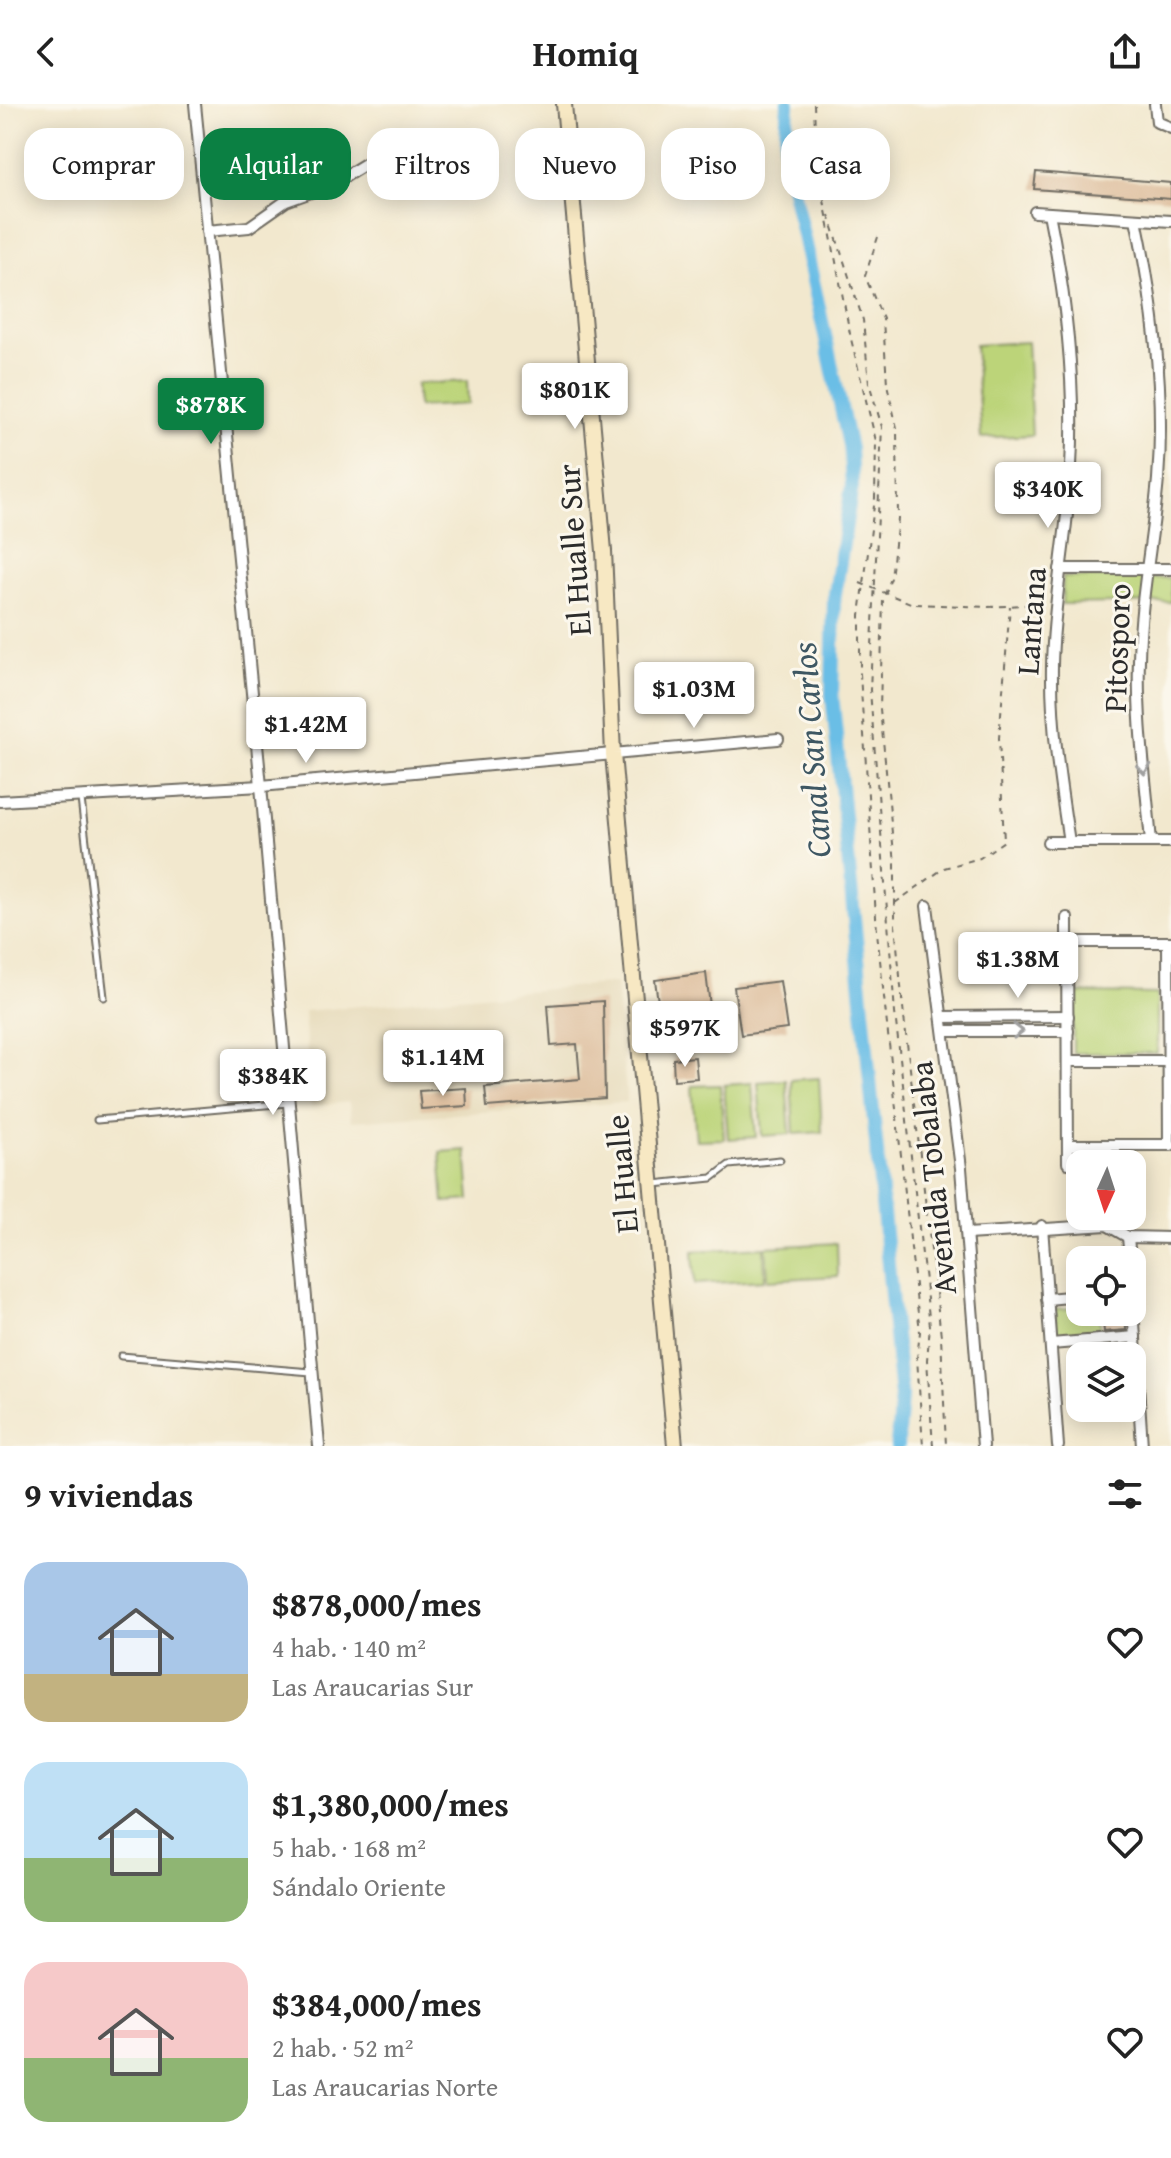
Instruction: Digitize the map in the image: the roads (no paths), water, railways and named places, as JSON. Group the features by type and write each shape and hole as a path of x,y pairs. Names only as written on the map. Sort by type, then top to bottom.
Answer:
{"street":[{"path":"195,104 261,786 319,1446"},
{"name":"El Hualle Sur","path":"564,104 603,537 613,754"},
{"path":"1155,104 1157,122 1171,128"},
{"path":"207,231 249,227 286,201 331,185 367,163"},
{"path":"1035,212 1171,221"},
{"name":"Lantana","path":"1049,213 1066,304 1071,368 1071,467 1052,667 1054,728 1069,842"},
{"name":"Pitosporo","path":"1136,219 1154,322 1161,407 1158,480 1140,635 1139,708 1151,842"},
{"path":"1060,569 1171,569"},
{"path":"0,801 81,799 261,786 778,739"},
{"name":"El Hualle","path":"613,754 675,1446"},
{"path":"1048,842 1171,842"},
{"name":"Avenida Tobalaba","path":"927,906 945,1031 967,1234 983,1446"},
{"path":"1067,918 1068,1150"},
{"path":"1067,942 1169,942 1170,1031 1170,1145 1068,1145"},
{"path":"942,1017 1068,1016"},
{"path":"945,1031 1068,1031"},
{"path":"1068,1061 1170,1061"},
{"path":"967,1234 1042,1226 1107,1225 1128,1237 1171,1238"},
{"path":"1042,1226 1058,1446"},
{"path":"1128,1237 1129,1246"},
{"path":"1047,1299 1066,1297"},
{"path":"1134,1326 1142,1446"},
{"path":"1051,1344 1135,1337"}],"lane":[{"path":"81,799 104,997"},
{"path":"97,1120 289,1103"},
{"path":"651,1184 712,1178 729,1165 780,1160"},
{"path":"121,1356 312,1372"}],"waterway":[{"name":"Canal San Carlos","path":"788,104 785,153 850,449 852,486 834,600 832,694 901,1396 897,1446"}]}
